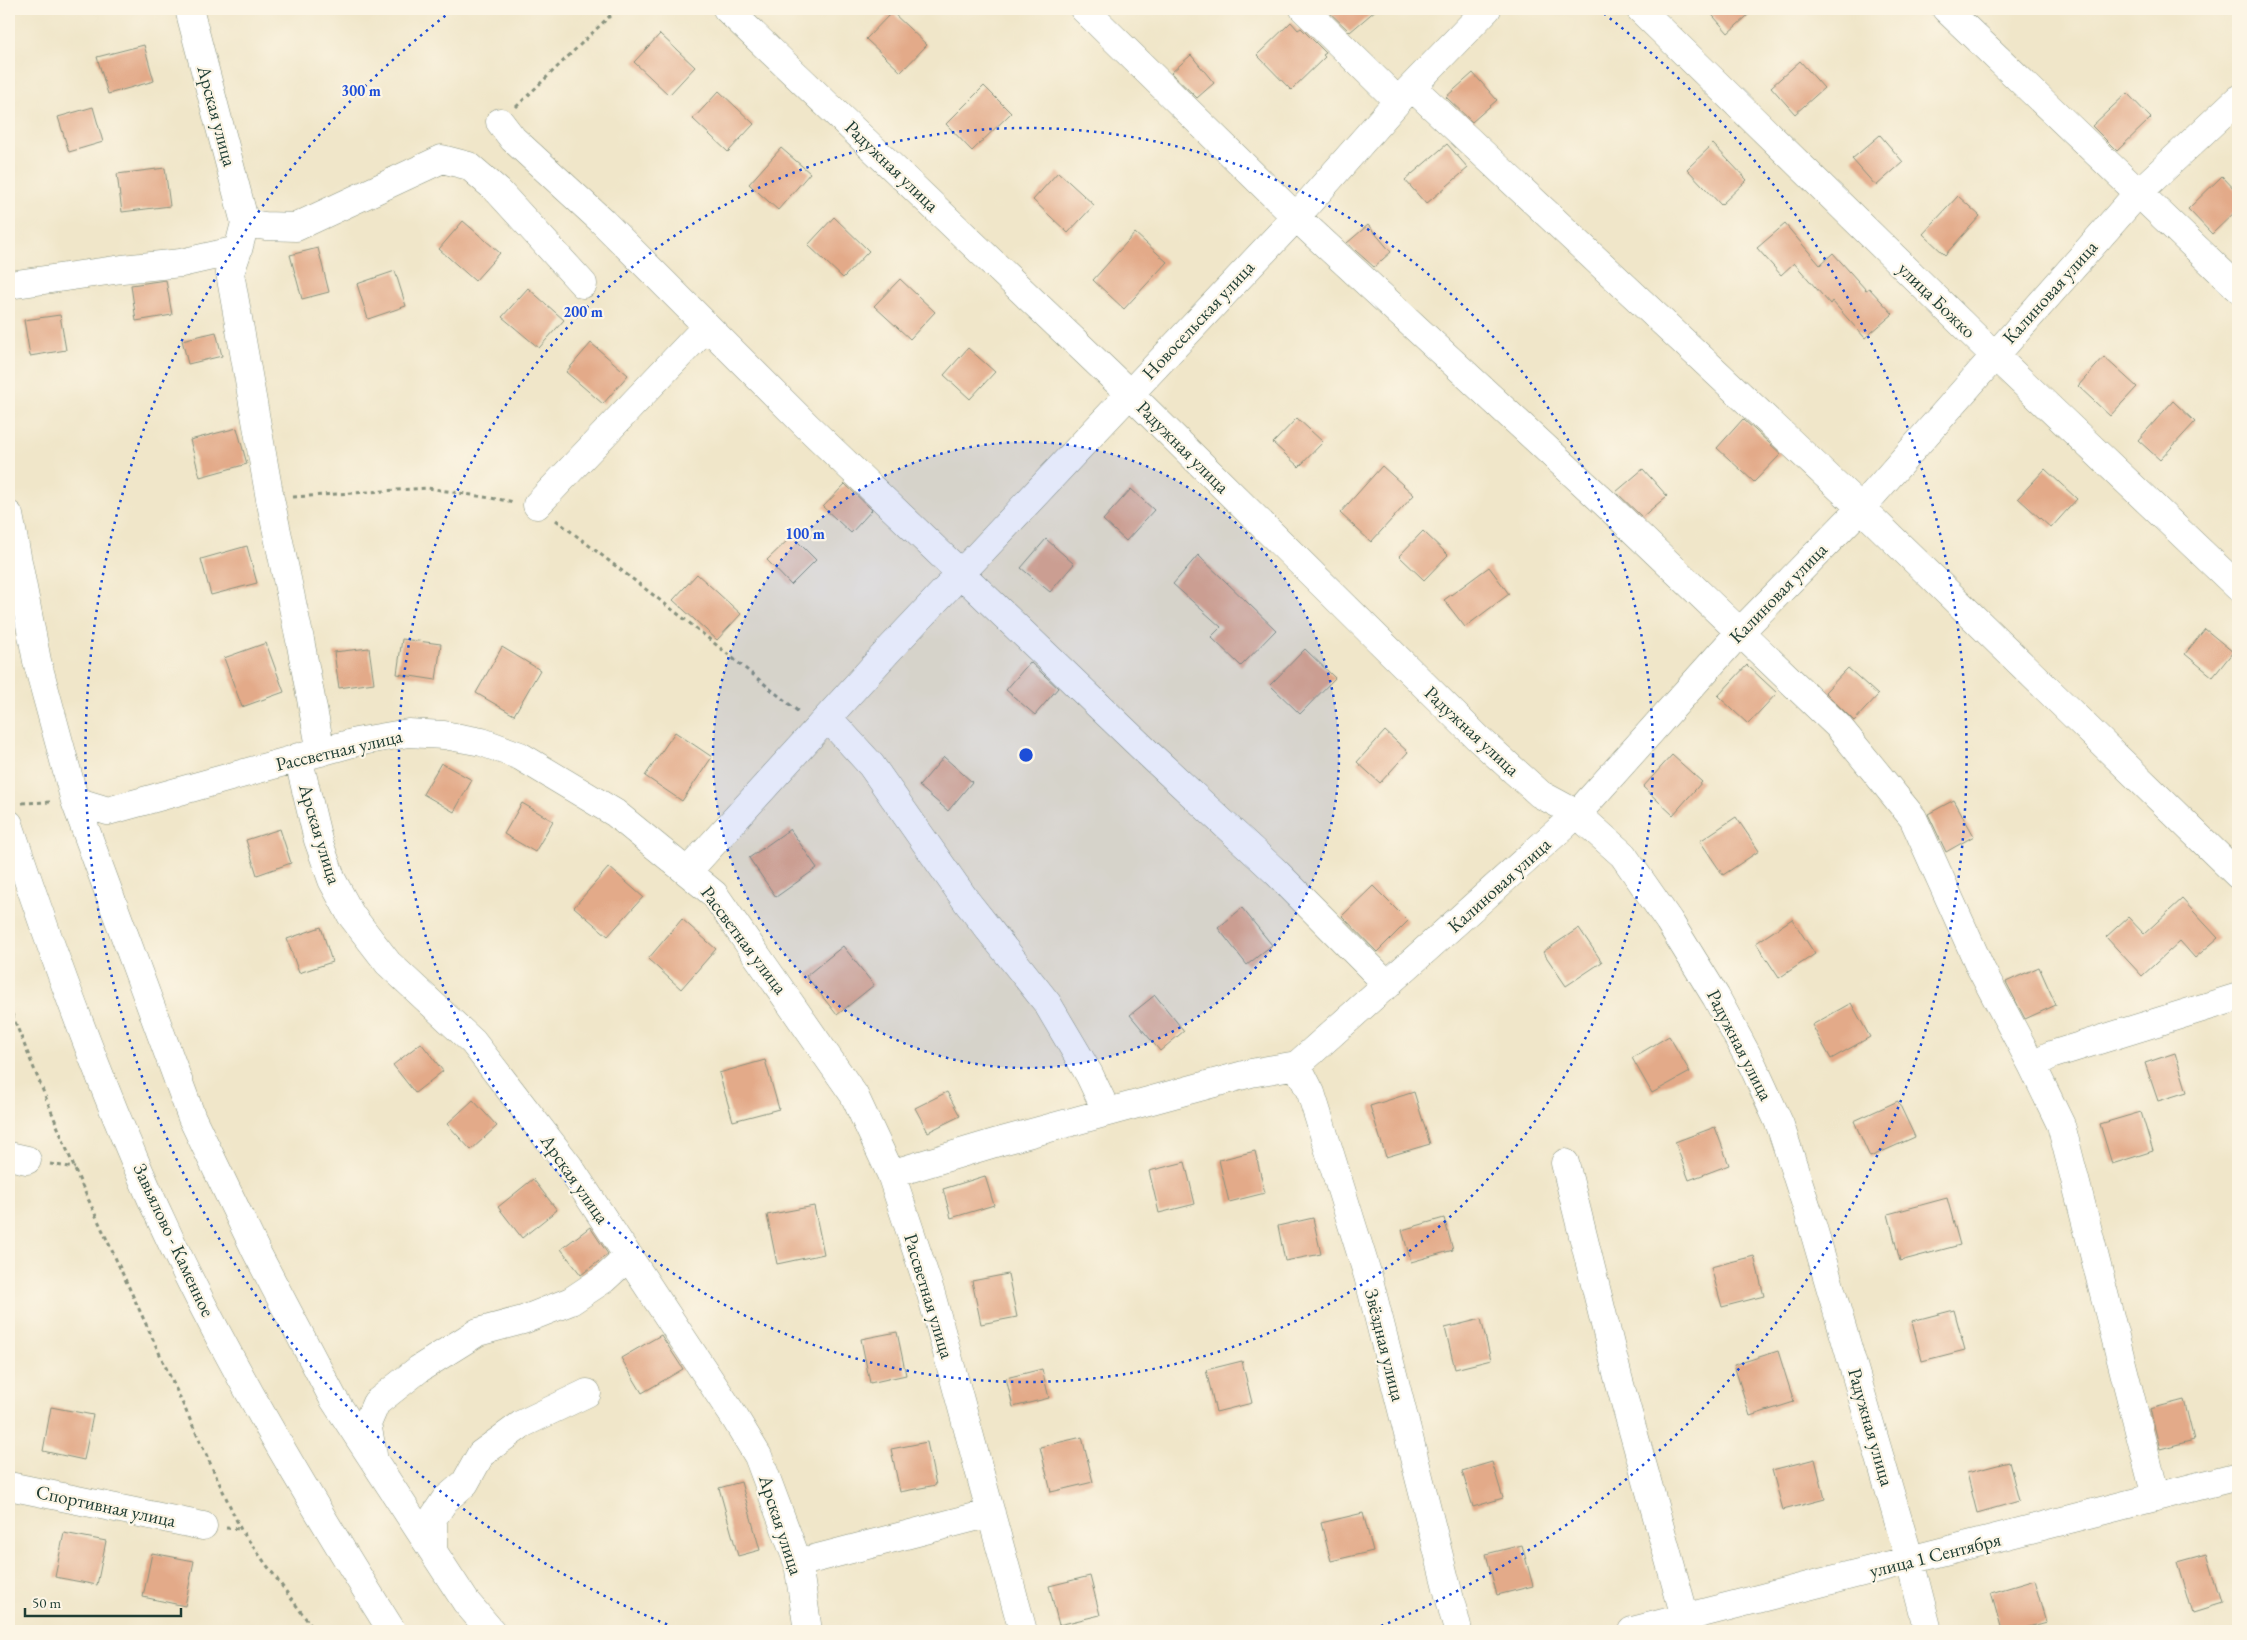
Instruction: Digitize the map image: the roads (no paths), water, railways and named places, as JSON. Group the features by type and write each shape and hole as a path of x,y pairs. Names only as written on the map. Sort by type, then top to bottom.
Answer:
{"street":[{"name":"Арская улица","path":"189,9 245,223 230,273 270,499 300,640 318,840 332,880 351,915 388,963 473,1042 568,1165 736,1418 758,1456 798,1563 808,1631"},
{"name":"Радужная улица","path":"728,9 1129,393 1479,739 1540,794 1577,814 1623,855 1669,921 1716,997 1753,1066 1780,1125 1808,1211 1910,1561 1928,1631"},
{"path":"1084,9 1296,218 1606,504 1838,726 1913,818 1981,969 2032,1065 2061,1125 2156,1498"},
{"path":"1304,9 1405,94 1861,508 2238,875"},
{"name":"Новосельская улица","path":"688,871 887,652 1129,393 1296,218 1405,94 1486,9"},
{"name":"улица Божко","path":"1640,9 1994,355 2238,587"},
{"path":"1946,9 2238,288"},
{"name":"Калиновая улица","path":"1296,1065 1388,985 1577,814 1740,632 1861,508 2139,192 2238,99"},
{"path":"500,122 512,139 601,220 807,426 1150,755 1277,873 1388,985"},
{"path":"245,223 296,227 442,158 468,166 498,191 583,284"},
{"path":"9,285 122,269 181,263 238,250"},
{"path":"537,505 707,326"},
{"path":"9,515 37,661 74,801 192,1118 256,1251 333,1398 466,1602 490,1631"},
{"path":"824,722 871,765 968,902 1047,1003 1089,1074 1107,1112"},
{"name":"Рассветная улица","path":"74,801 108,811 218,782 309,754 356,742 408,733 444,735 482,742 520,756 615,813 688,871 714,894 854,1095 891,1174 931,1294 1023,1631"},
{"name":"Завьялово - Каменное","path":"13,813 48,939 104,1086 155,1207 282,1452 392,1631"},
{"path":"2032,1065 2051,1056 2238,997"},
{"path":"891,1174 1251,1073 1296,1065"},
{"name":"Звёздная улица","path":"1296,1065 1311,1093 1368,1276 1458,1631"},
{"path":"1565,1163 1619,1381 1687,1624"},
{"path":"374,1462 367,1424 376,1403 420,1369 478,1332 523,1320 571,1301 604,1279 629,1256"},
{"path":"432,1551 433,1518 445,1500 465,1483 481,1454 522,1424 587,1393"},
{"name":"улица 1 Сентября","path":"1632,1631 1687,1624 1910,1561 2238,1476"},
{"name":"Спортивная улица","path":"9,1486 203,1526"},
{"path":"798,1563 991,1513"}]}
